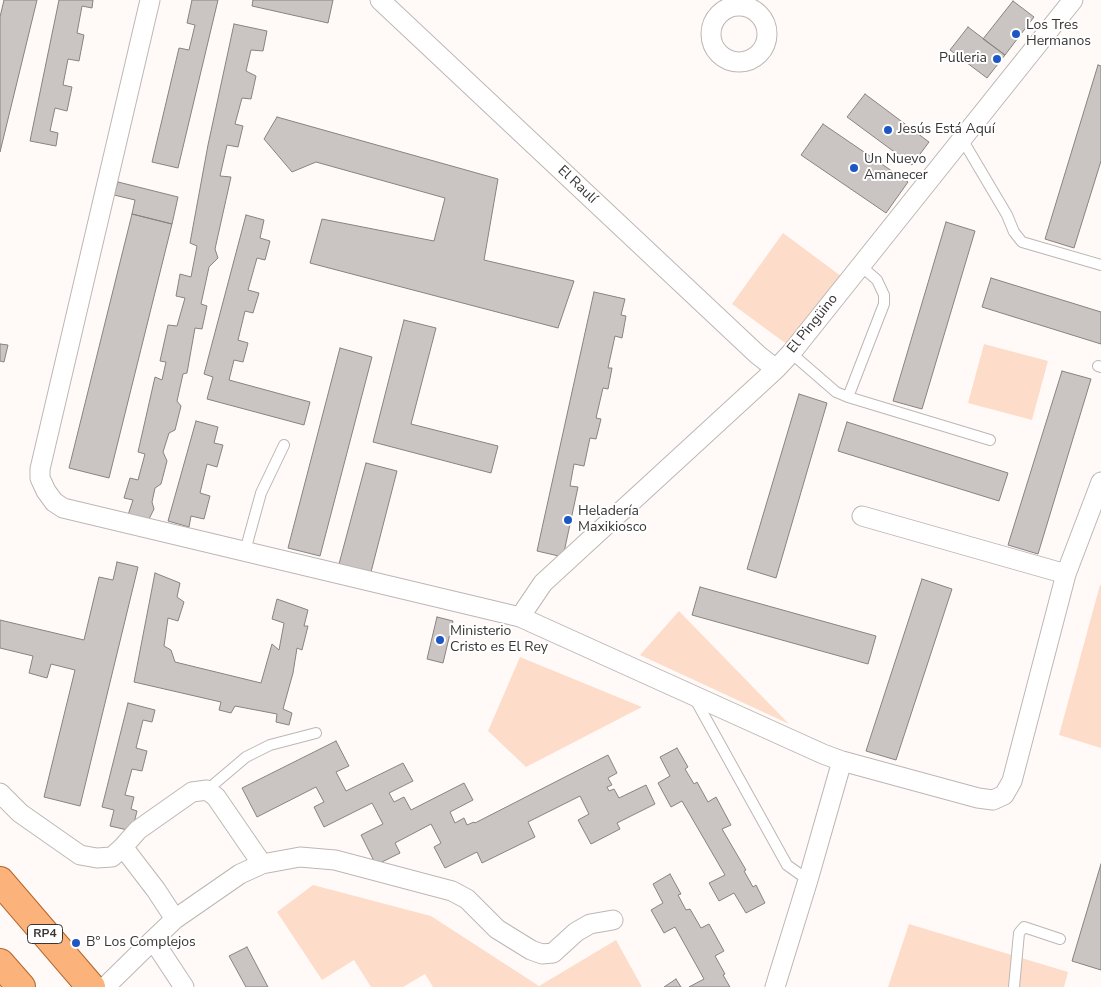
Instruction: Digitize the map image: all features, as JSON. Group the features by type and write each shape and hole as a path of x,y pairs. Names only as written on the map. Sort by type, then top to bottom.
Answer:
{"main road":[{"name":"RP4","path":"0,881 90,987"},
{"path":"0,962 21,987"}],"street":[{"path":"150,0 40,469 40,478 46,491 54,502 63,508 520,617 842,762 978,798 993,800 1004,795 1012,781 1066,574 1101,482"},
{"name":"El Raulí","path":"380,0 758,355 776,369"},
{"name":"El Pingüino","path":"520,617 543,583 776,369 791,353 1073,0"},
{"path":"862,516 1066,574"},
{"path":"775,987 842,762"},
{"path":"0,793 20,813 80,855 97,858 112,857 138,830 192,792 206,790 216,797 262,864"},
{"path":"123,847 156,890 175,919"},
{"path":"105,987 175,919 240,874 262,864 300,858 335,860 452,891 467,899 497,929 531,950 542,954 553,953 576,932 590,924 613,920"},
{"path":"153,940 184,987"}],"lane":[{"path":"962,139 1007,215 1014,232 1022,242 1101,265"},
{"path":"848,397 884,304 884,296 877,280 861,266"},
{"path":"791,353 836,392 990,440"},
{"path":"245,551 261,493 284,445"},
{"path":"694,696 787,865 808,880"},
{"path":"206,790 246,757 270,745 316,733"},
{"path":"1014,987 1019,933 1024,927 1060,939"}],"shaded area":[{"path":"783,233 845,279 792,348 732,304"},
{"path":"984,344 1048,361 1032,420 968,403"},
{"path":"1101,585 1101,748 1059,735"},
{"path":"679,611 789,724 640,655"},
{"path":"520,657 642,707 526,767 488,731"},
{"path":"313,885 431,916 539,986 616,940 642,987 433,987 425,974 403,987 371,987 354,960 322,980 277,912"},
{"path":"909,924 1068,972 1064,987 888,987"}],"building":[{"path":"4,0 37,0 0,152 0,17"},
{"path":"59,0 93,0 92,8 82,6 77,33 84,35 79,61 68,59 63,85 72,87 67,111 55,108 50,131 58,133 56,146 30,141"},
{"path":"192,0 218,0 178,168 152,162 179,48 189,50 195,25 187,23"},
{"path":"253,0 333,0 328,23 252,6"},
{"path":"1013,1 1034,17 1005,55 983,39"},
{"path":"234,24 267,31 263,51 251,50 246,71 256,76 251,99 242,98 235,124 243,126 238,147 227,145 220,176 231,177 215,249 218,258 209,267 201,304 207,306 202,329 195,328 187,373 183,374 177,401 181,406 175,430 169,433 163,452 167,461 161,484 155,488 152,502 154,509 149,519 128,515 133,500 124,498 130,478 138,480 145,454 138,452 155,377 162,380 166,362 160,361 168,325 177,326 185,298 176,296 180,274 191,277 197,246 190,243 208,145"},
{"path":"968,27 1005,55 987,78 950,50"},
{"path":"1098,65 1101,66 1101,161 1074,248 1045,239"},
{"name":"Jesús Está Aquí","path":"865,94 929,142 912,165 847,117"},
{"path":"277,117 498,179 484,260 574,281 558,328 310,263 322,219 434,241 445,198 316,162 292,172 264,139"},
{"name":"Un Nuevo Amanecer","path":"823,124 908,182 886,213 801,155"},
{"path":"118,182 178,197 172,224 132,214 135,200 114,195"},
{"path":"132,214 172,224 109,478 69,468"},
{"path":"246,215 264,220 260,238 270,241 265,260 257,258 248,290 259,293 253,313 245,311 238,340 248,343 243,362 234,360 229,380 310,402 304,425 207,399 213,377 204,374"},
{"path":"946,222 975,231 922,409 893,401"},
{"path":"991,278 1101,312 1101,344 982,307"},
{"path":"594,292 625,299 621,315 626,316 622,338 615,336 608,368 612,368 608,389 603,388 596,418 601,419 596,439 590,438 584,466 574,464 570,486 578,487 563,557 537,551"},
{"path":"404,320 436,328 411,424 498,446 491,473 373,442"},
{"path":"0,344 8,345 4,362 0,361"},
{"path":"340,348 372,357 320,556 288,548"},
{"path":"1062,371 1091,379 1038,554 1008,545"},
{"path":"799,394 827,403 776,578 747,569"},
{"path":"196,421 218,427 214,443 223,445 217,467 207,464 200,493 210,496 204,519 191,516 189,527 168,521"},
{"path":"847,422 1008,473 999,501 838,451"},
{"path":"366,463 397,471 371,572 339,564"},
{"path":"117,562 138,567 80,806 44,797 75,670 51,664 47,678 29,673 33,656 0,648 0,620 84,640 99,577 113,580"},
{"path":"155,573 180,583 177,597 184,602 178,621 168,618 164,646 171,650 175,662 261,683 272,644 279,650 284,623 272,619 277,599 308,610 304,626 308,626 302,650 297,648 293,673 283,709 292,713 289,725 276,722 277,714 235,706 231,713 219,710 221,702 134,682"},
{"path":"922,579 952,589 896,760 866,751"},
{"path":"700,587 876,636 868,664 692,615"},
{"name":"Ministerio Cristo es El Rey","path":"437,617 453,621 443,663 427,659"},
{"path":"128,703 155,710 152,722 143,720 136,748 147,751 142,771 132,769 125,795 134,797 131,809 137,811 132,831 110,826 114,810 102,807"},
{"path":"336,741 349,766 336,772 346,791 403,763 413,781 389,793 394,802 404,797 411,810 464,783 473,800 450,812 455,823 464,818 467,825 475,823 608,755 617,773 608,778 612,785 607,787 609,791 614,789 619,798 646,785 655,804 617,823 620,829 591,844 578,820 589,814 580,796 528,822 535,837 482,863 477,852 445,868 434,847 441,843 431,824 395,843 400,853 376,865 361,835 383,824 372,803 324,827 314,807 324,802 316,787 257,817 242,788"},
{"path":"677,748 688,767 685,769 694,784 697,782 708,802 716,797 731,825 722,829 746,870 744,871 753,887 756,885 765,903 746,913 734,893 719,901 709,883 725,875 682,801 671,807 658,783 670,776 660,757"},
{"path":"1101,864 1101,970 1072,961"},
{"path":"670,874 681,894 678,895 686,910 690,909 701,928 709,924 724,951 715,956 730,987 689,987 704,979 675,927 664,933 651,910 663,903 653,884"},
{"path":"247,947 268,987 246,987 229,956"},
{"path":"676,979 681,987 664,987"}],"place":[{"name":"Los Tres Hermanos","path":"1016,34"},
{"name":"Pulleria","path":"997,59"},
{"name":"Jesús Está Aquí","path":"888,130"},
{"name":"Un Nuevo Amanecer","path":"854,168"},
{"name":"Heladería Maxikiosco","path":"568,520"},
{"name":"Ministerio Cristo es El Rey","path":"440,640"},
{"name":"Bº Los Complejos","path":"76,943"}]}
